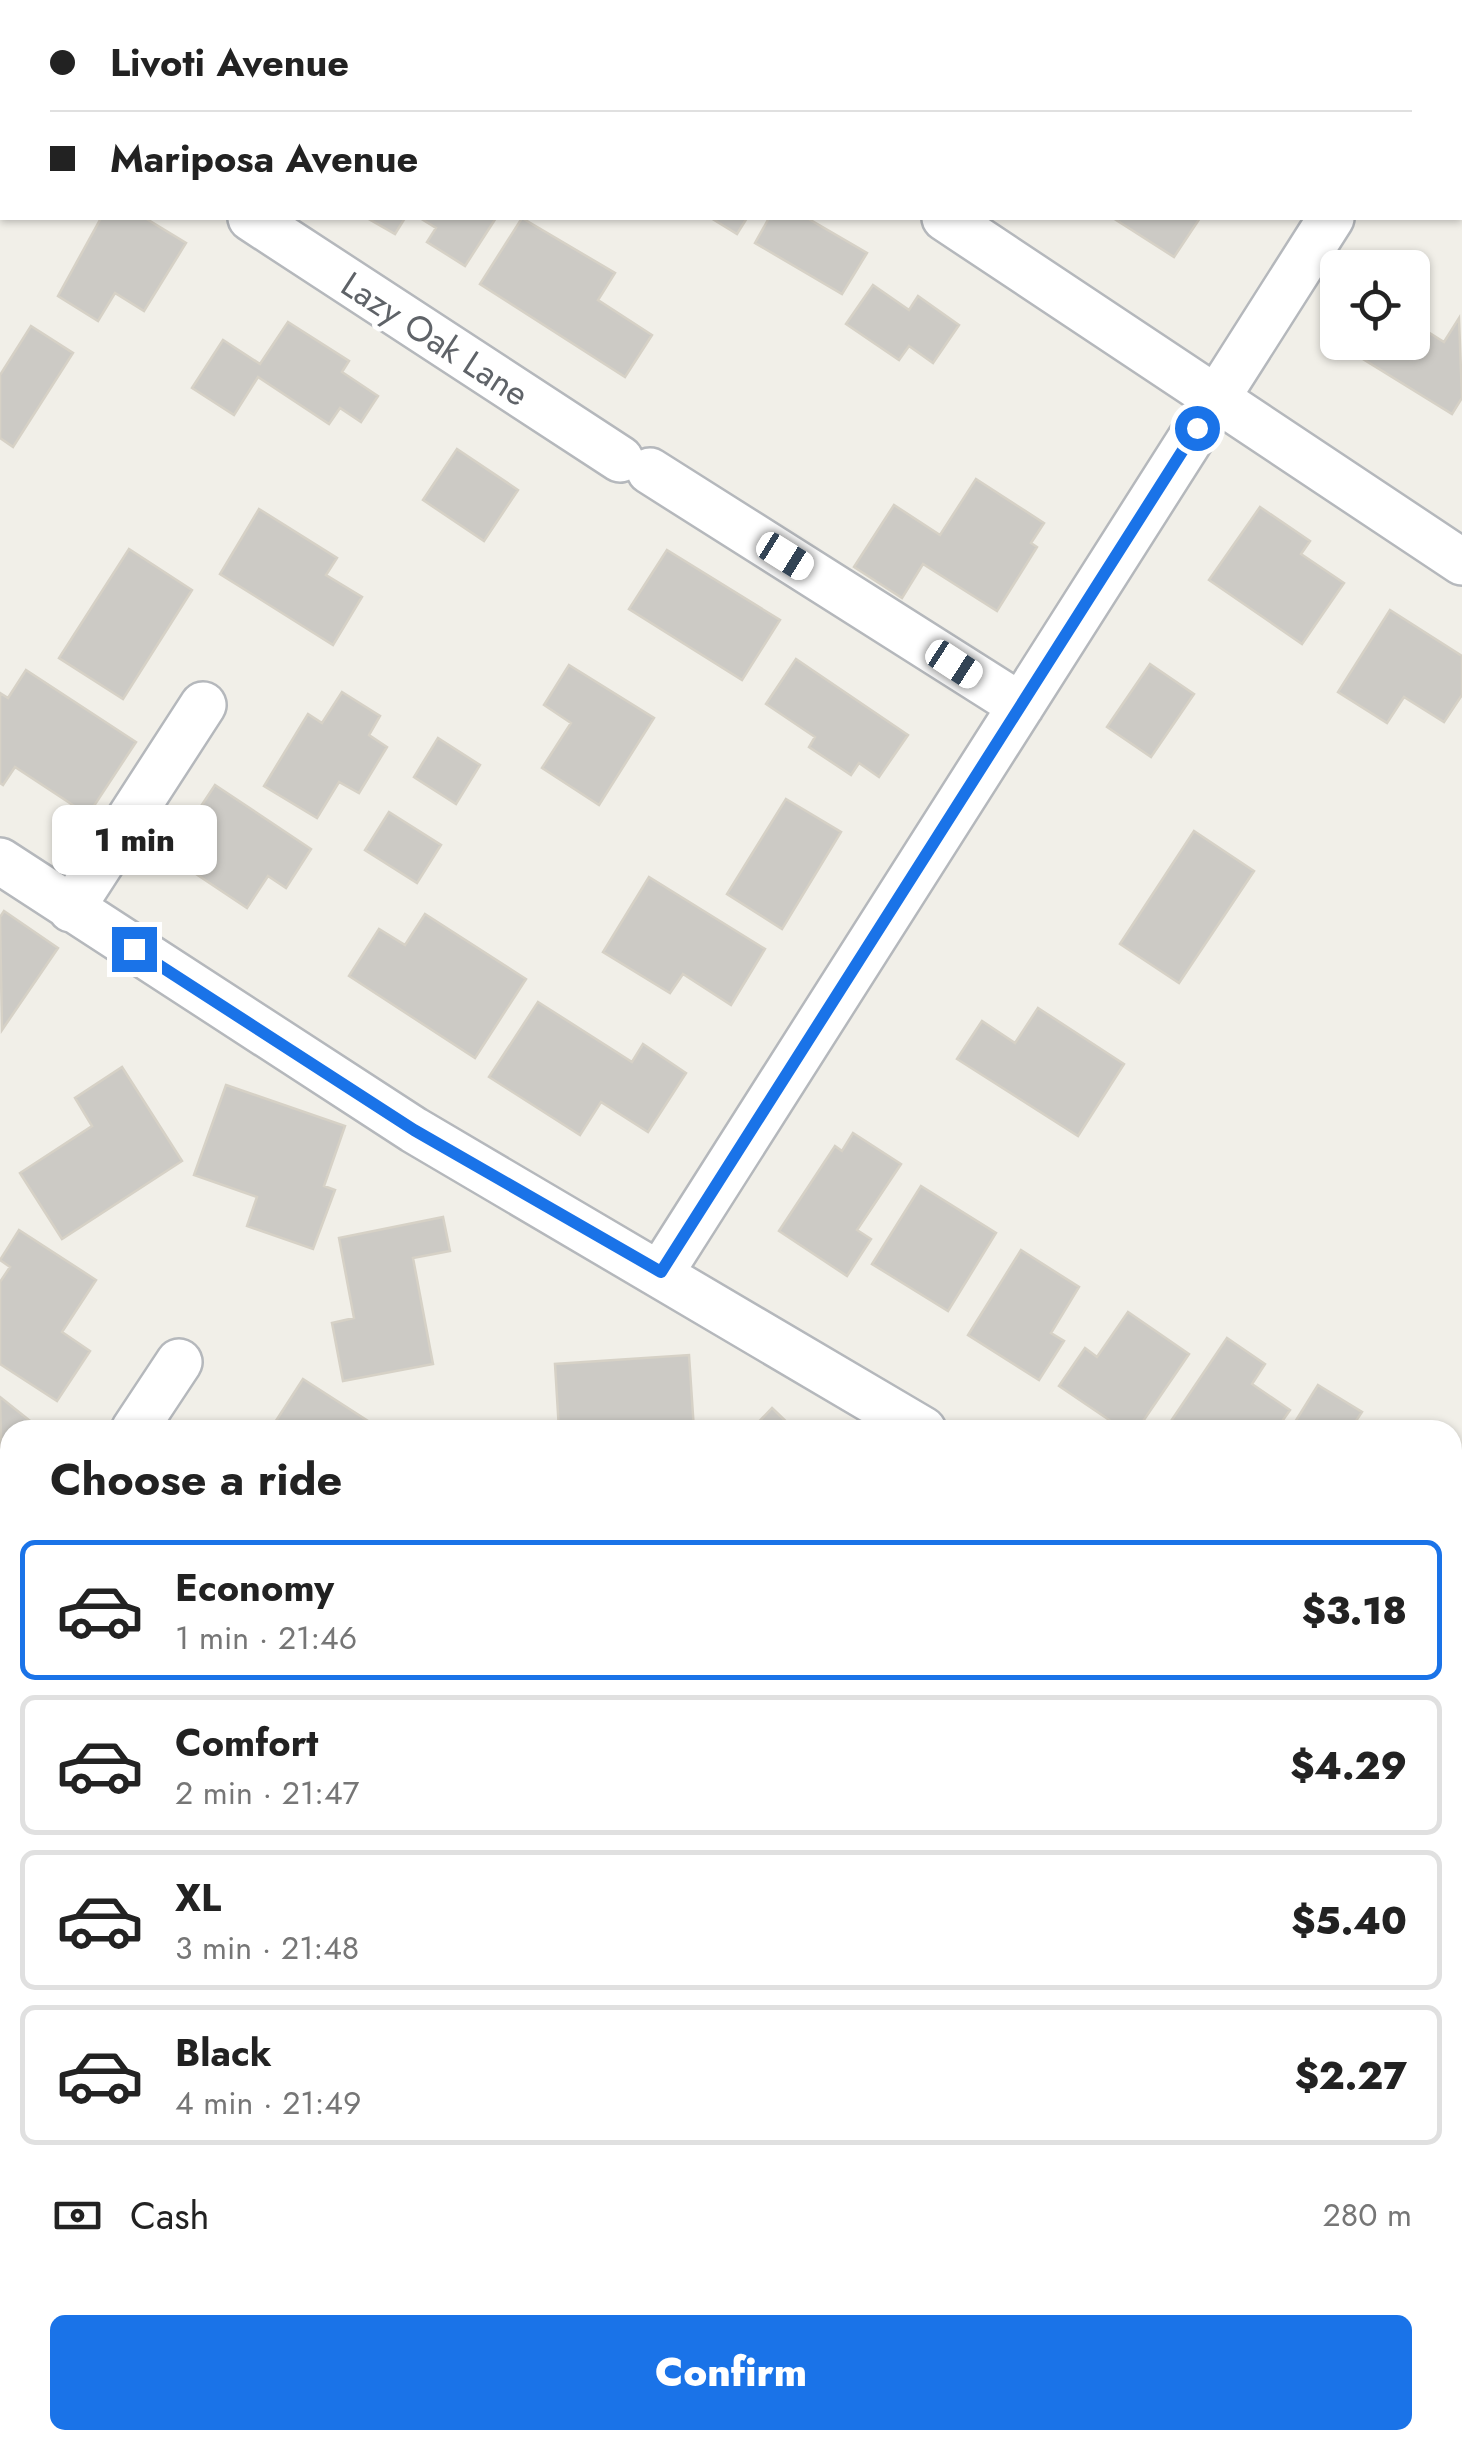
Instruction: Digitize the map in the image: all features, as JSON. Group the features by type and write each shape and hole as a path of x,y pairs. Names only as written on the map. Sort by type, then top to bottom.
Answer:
{"street":[{"name":"Lazy Oak Lane","path":"254,220 635,465 1021,706"},
{"path":"948,220 1462,562"},
{"path":"661,1272 1330,220"},
{"path":"72,909 203,704"},
{"path":"0,862 414,1130 906,1420"},
{"path":"141,1420 179,1362"}],"building":[{"path":"100,220 148,220 186,243 144,311 115,293 98,321 58,296"},
{"path":"370,220 404,220 395,234"},
{"path":"423,220 495,220 465,266 427,242 436,228"},
{"path":"521,220 525,220 615,273 598,300 652,335 625,377 480,284"},
{"path":"714,220 746,220 737,234"},
{"path":"768,220 810,220 867,253 842,294 755,243"},
{"path":"1116,220 1199,220 1174,257"},
{"path":"873,285 909,310 918,296 959,325 933,363 909,346 899,360 846,324"},
{"path":"1459,318 1462,398 1452,414 1365,360 1430,360 1430,333 1444,342"},
{"path":"288,322 349,361 342,372 378,396 361,422 340,408 329,424 258,377 234,415 192,388 223,340 260,364"},
{"path":"31,326 73,353 13,447 0,438 0,375"},
{"path":"457,449 518,490 484,541 423,500"},
{"path":"976,479 1044,523 1031,543 1037,547 997,611 923,564 902,598 854,567 894,505 940,535"},
{"path":"1260,507 1310,541 1301,554 1344,583 1302,644 1209,580"},
{"path":"259,509 337,558 326,575 362,597 333,645 220,574"},
{"path":"129,549 192,590 123,699 59,658"},
{"path":"667,550 780,620 742,680 629,609"},
{"path":"1390,610 1462,656 1462,695 1444,722 1404,697 1387,723 1338,692"},
{"path":"796,659 908,735 879,777 859,763 851,775 809,747 815,737 766,704"},
{"path":"1150,664 1194,694 1151,757 1107,727"},
{"path":"569,665 654,718 599,805 542,768 571,723 544,705"},
{"path":"26,670 136,742 88,815 15,767 3,785 0,783 0,693 8,698"},
{"path":"342,692 380,716 369,735 387,747 359,793 339,782 317,818 264,786 308,714 322,723"},
{"path":"438,738 480,765 456,804 414,777"},
{"path":"215,785 311,849 286,888 268,876 247,908 184,866 196,849 180,838"},
{"path":"786,799 841,832 782,929 727,894"},
{"path":"389,812 441,845 417,883 365,850"},
{"path":"1194,831 1254,871 1179,983 1120,944"},
{"path":"649,877 765,949 731,1005 683,974 670,993 603,952"},
{"path":"4,911 58,948 2,1030 0,917"},
{"path":"425,914 526,979 475,1058 349,976 379,929 405,945"},
{"path":"538,1002 632,1062 643,1044 686,1073 648,1132 601,1102 580,1135 489,1077"},
{"path":"1038,1008 1124,1064 1078,1136 957,1059 982,1021 1015,1043"},
{"path":"122,1067 182,1161 62,1239 20,1173 92,1126 75,1098"},
{"path":"226,1085 345,1126 324,1186 335,1190 313,1249 247,1226 257,1197 194,1175"},
{"path":"853,1133 901,1164 857,1230 871,1239 847,1276 779,1231 835,1146 842,1151"},
{"path":"921,1186 996,1233 948,1311 872,1264"},
{"path":"443,1217 450,1251 413,1258 433,1364 343,1381 332,1323 354,1318 339,1238"},
{"path":"19,1230 96,1280 62,1332 90,1351 57,1401 0,1364 0,1282 10,1267 0,1260"},
{"path":"1021,1250 1079,1287 1051,1333 1064,1341 1039,1380 968,1335"},
{"path":"1128,1312 1189,1354 1144,1420 1109,1420 1059,1386 1085,1348 1097,1357"},
{"path":"1227,1338 1265,1364 1252,1384 1290,1410 1283,1420 1172,1420"},
{"path":"689,1355 693,1420 558,1420 555,1364"},
{"path":"303,1379 367,1420 276,1420"},
{"path":"1318,1385 1362,1412 1357,1420 1296,1420"},
{"path":"0,1397 29,1420 1,1420"},
{"path":"772,1408 785,1420 761,1420"}],"route":[{"path":"134,949 414,1130 661,1272 1197,428"}]}
